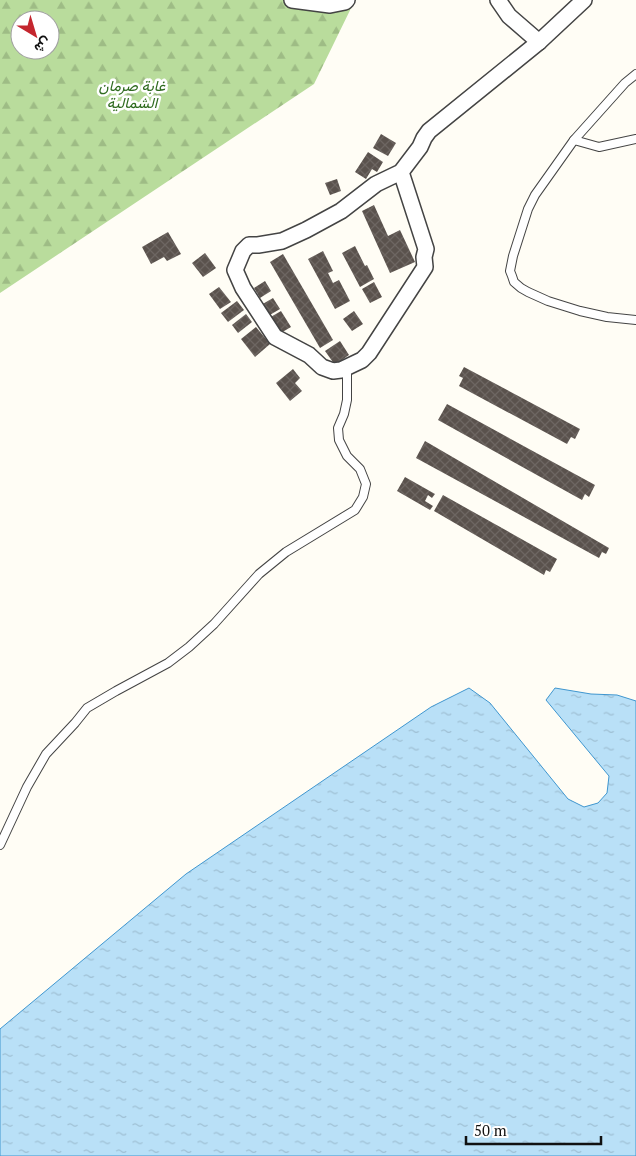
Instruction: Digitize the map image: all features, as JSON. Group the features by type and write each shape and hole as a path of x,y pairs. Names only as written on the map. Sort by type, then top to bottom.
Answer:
{"street":[{"path":"292,0 330,5 347,0"},
{"path":"498,0 508,16 539,42"},
{"path":"401,172 426,249 424,257 426,267 369,353 362,360 333,371 322,367 308,355 276,337 243,288 235,270 242,251 249,245 282,241 306,230 341,211 376,184 401,172 420,147 429,131 539,42 584,0"}],"lane":[{"path":"636,74 625,83 574,140 535,195 528,209 510,270 514,282 521,288 548,300 580,311 606,317 636,320"},
{"path":"574,140 599,147 636,139"},
{"path":"0,845 27,786 46,754 87,708 116,690 168,663 189,648 214,624 258,574 286,552 355,510 364,497 366,484 360,469 347,456 339,440 338,428 347,400 347,367"}],"green space":[{"name":"غابة صرمان الشمالية","path":"0,0 355,0 314,84 0,293"}],"water":[{"path":"469,688 490,703 568,799 584,807 598,803 607,793 609,776 546,700 555,688 591,694 617,695 636,701 636,1156 0,1156 0,1029 186,874 431,707"}],"building":[{"path":"381,134 396,143 388,156 373,148"},
{"path":"368,152 383,162 377,172 372,169 366,179 355,172"},
{"path":"337,179 341,191 330,195 325,183"},
{"path":"374,205 388,236 400,230 415,262 390,273 362,211"},
{"path":"168,232 181,254 167,261 164,257 151,264 142,247"},
{"path":"355,246 374,279 360,287 342,253"},
{"path":"323,251 333,271 328,273 333,283 339,280 350,301 335,309 308,259"},
{"path":"205,253 216,268 203,277 192,263"},
{"path":"283,254 333,340 320,348 270,262"},
{"path":"265,281 271,291 260,298 254,288"},
{"path":"374,282 382,297 370,303 362,289"},
{"path":"219,287 231,302 220,309 209,294"},
{"path":"273,298 280,309 268,316 261,305"},
{"path":"237,301 244,310 228,322 221,313"},
{"path":"281,311 291,327 279,334 269,318"},
{"path":"354,311 363,324 352,331 343,319"},
{"path":"246,314 252,322 238,333 232,325"},
{"path":"256,327 270,344 255,357 241,339"},
{"path":"340,341 349,355 335,365 325,351"},
{"path":"464,367 580,429 575,439 571,437 567,444 459,386 463,378 459,376"},
{"path":"293,369 300,378 295,383 302,391 290,401 276,383"},
{"path":"447,404 595,485 589,497 585,494 582,500 438,420"},
{"path":"425,441 609,548 606,554 602,552 599,558 416,458"},
{"path":"405,477 435,494 432,498 428,495 425,501 433,506 430,510 397,491"},
{"path":"443,495 557,559 550,572 546,570 544,575 434,511"}]}
